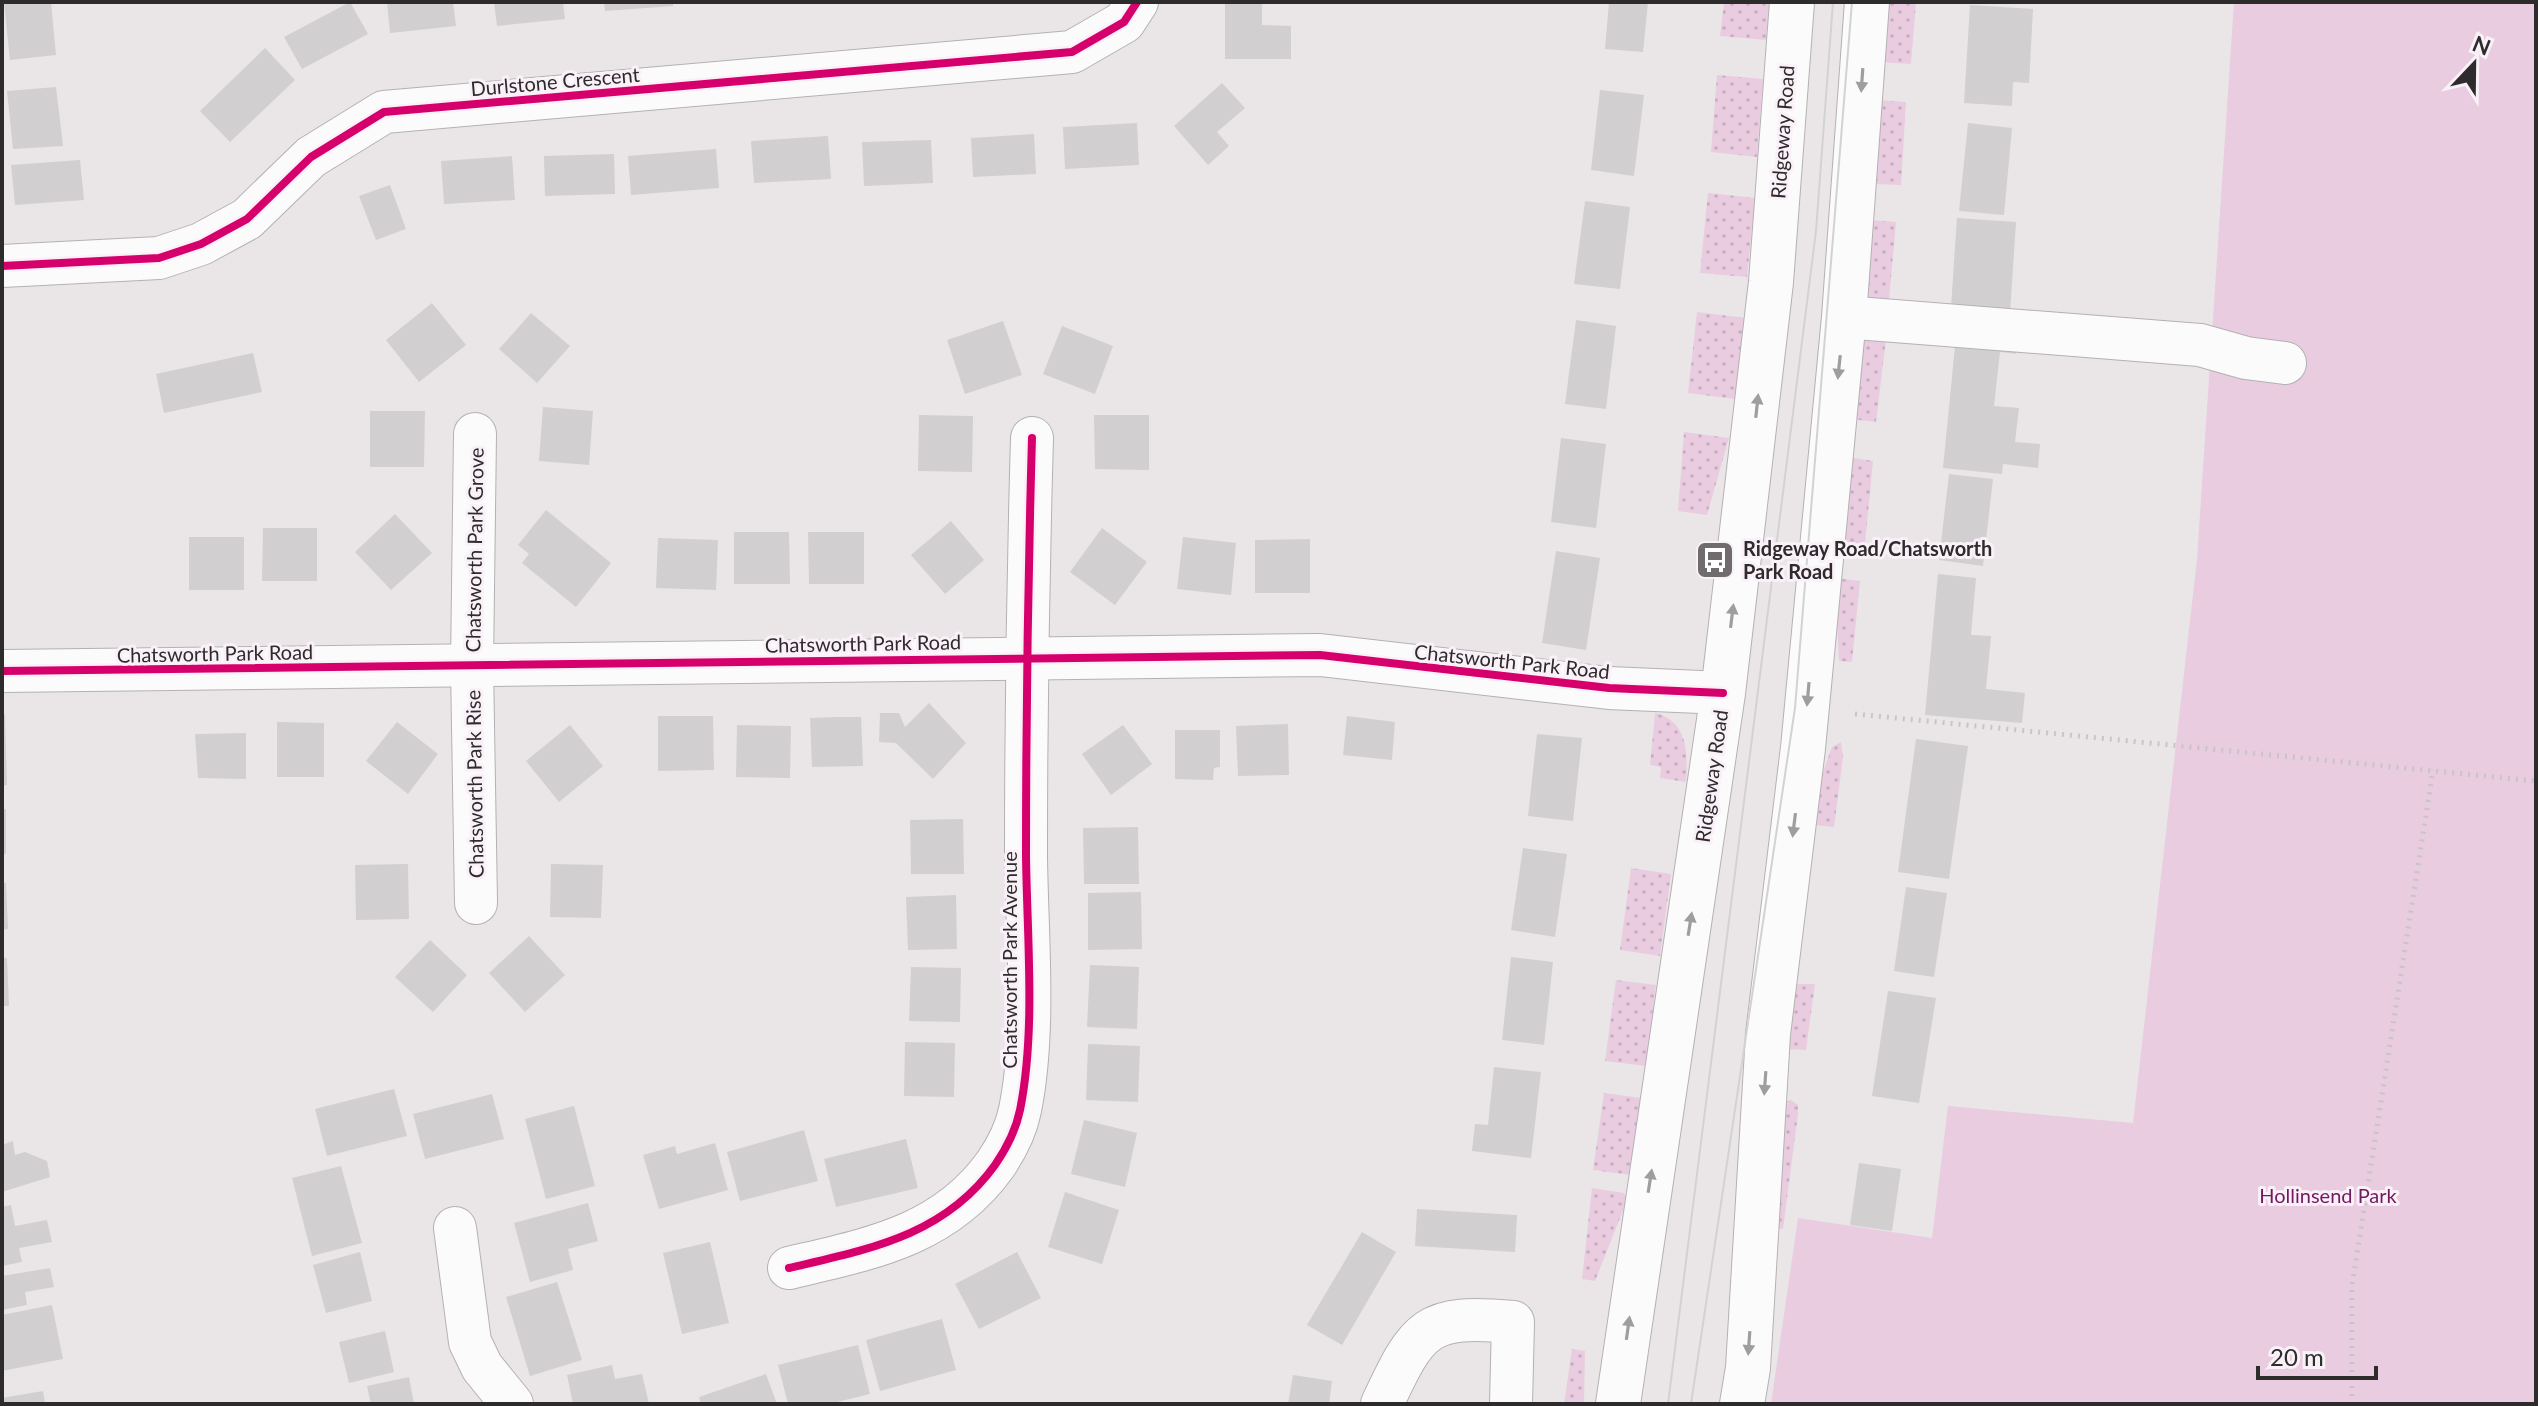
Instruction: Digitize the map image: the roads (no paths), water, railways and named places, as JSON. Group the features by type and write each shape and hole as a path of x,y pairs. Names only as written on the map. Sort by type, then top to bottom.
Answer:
{"highway":[{"name":"Ridgeway Road","path":"1618,1404 1723,693 1771,282 1792,2"},
{"path":"1742,1404 1748,1368 1768,1034 1804,735 1844,317 1867,2"}],"street":[{"name":"Durlstone Crescent","path":"2,266 159,258 201,244 247,219 311,157 384,112 1072,52 1124,22 1137,2"},
{"path":"1844,317 2200,345 2246,358 2285,363"},
{"name":"Chatsworth Park Grove","path":"472,666 475,434"},
{"name":"Chatsworth Park Avenue","path":"789,1268 889,1244 934,1223 954,1209 984,1178 1014,1131 1023,1093 1027,1045 1026,657 1032,438"},
{"name":"Chatsworth Park Road","path":"2,671 1320,655 1609,688 1723,693"},
{"name":"Chatsworth Park Rise","path":"472,666 476,903"},
{"path":"455,1228 470,1342 482,1367 512,1404"},
{"path":"1382,1404 1409,1350 1427,1332 1436,1324 1470,1318 1513,1322 1511,1404"}],"tram line":[{"path":"1668,1404 1816,231 1833,2"},
{"path":"1691,1404 1795,708 1852,2"}],"place":[{"name":"Ridgeway Road/Chatsworth Park Road","path":"1715,560"}],"park label":[{"name":"Hollinsend Park","path":"2328,1195"}]}
